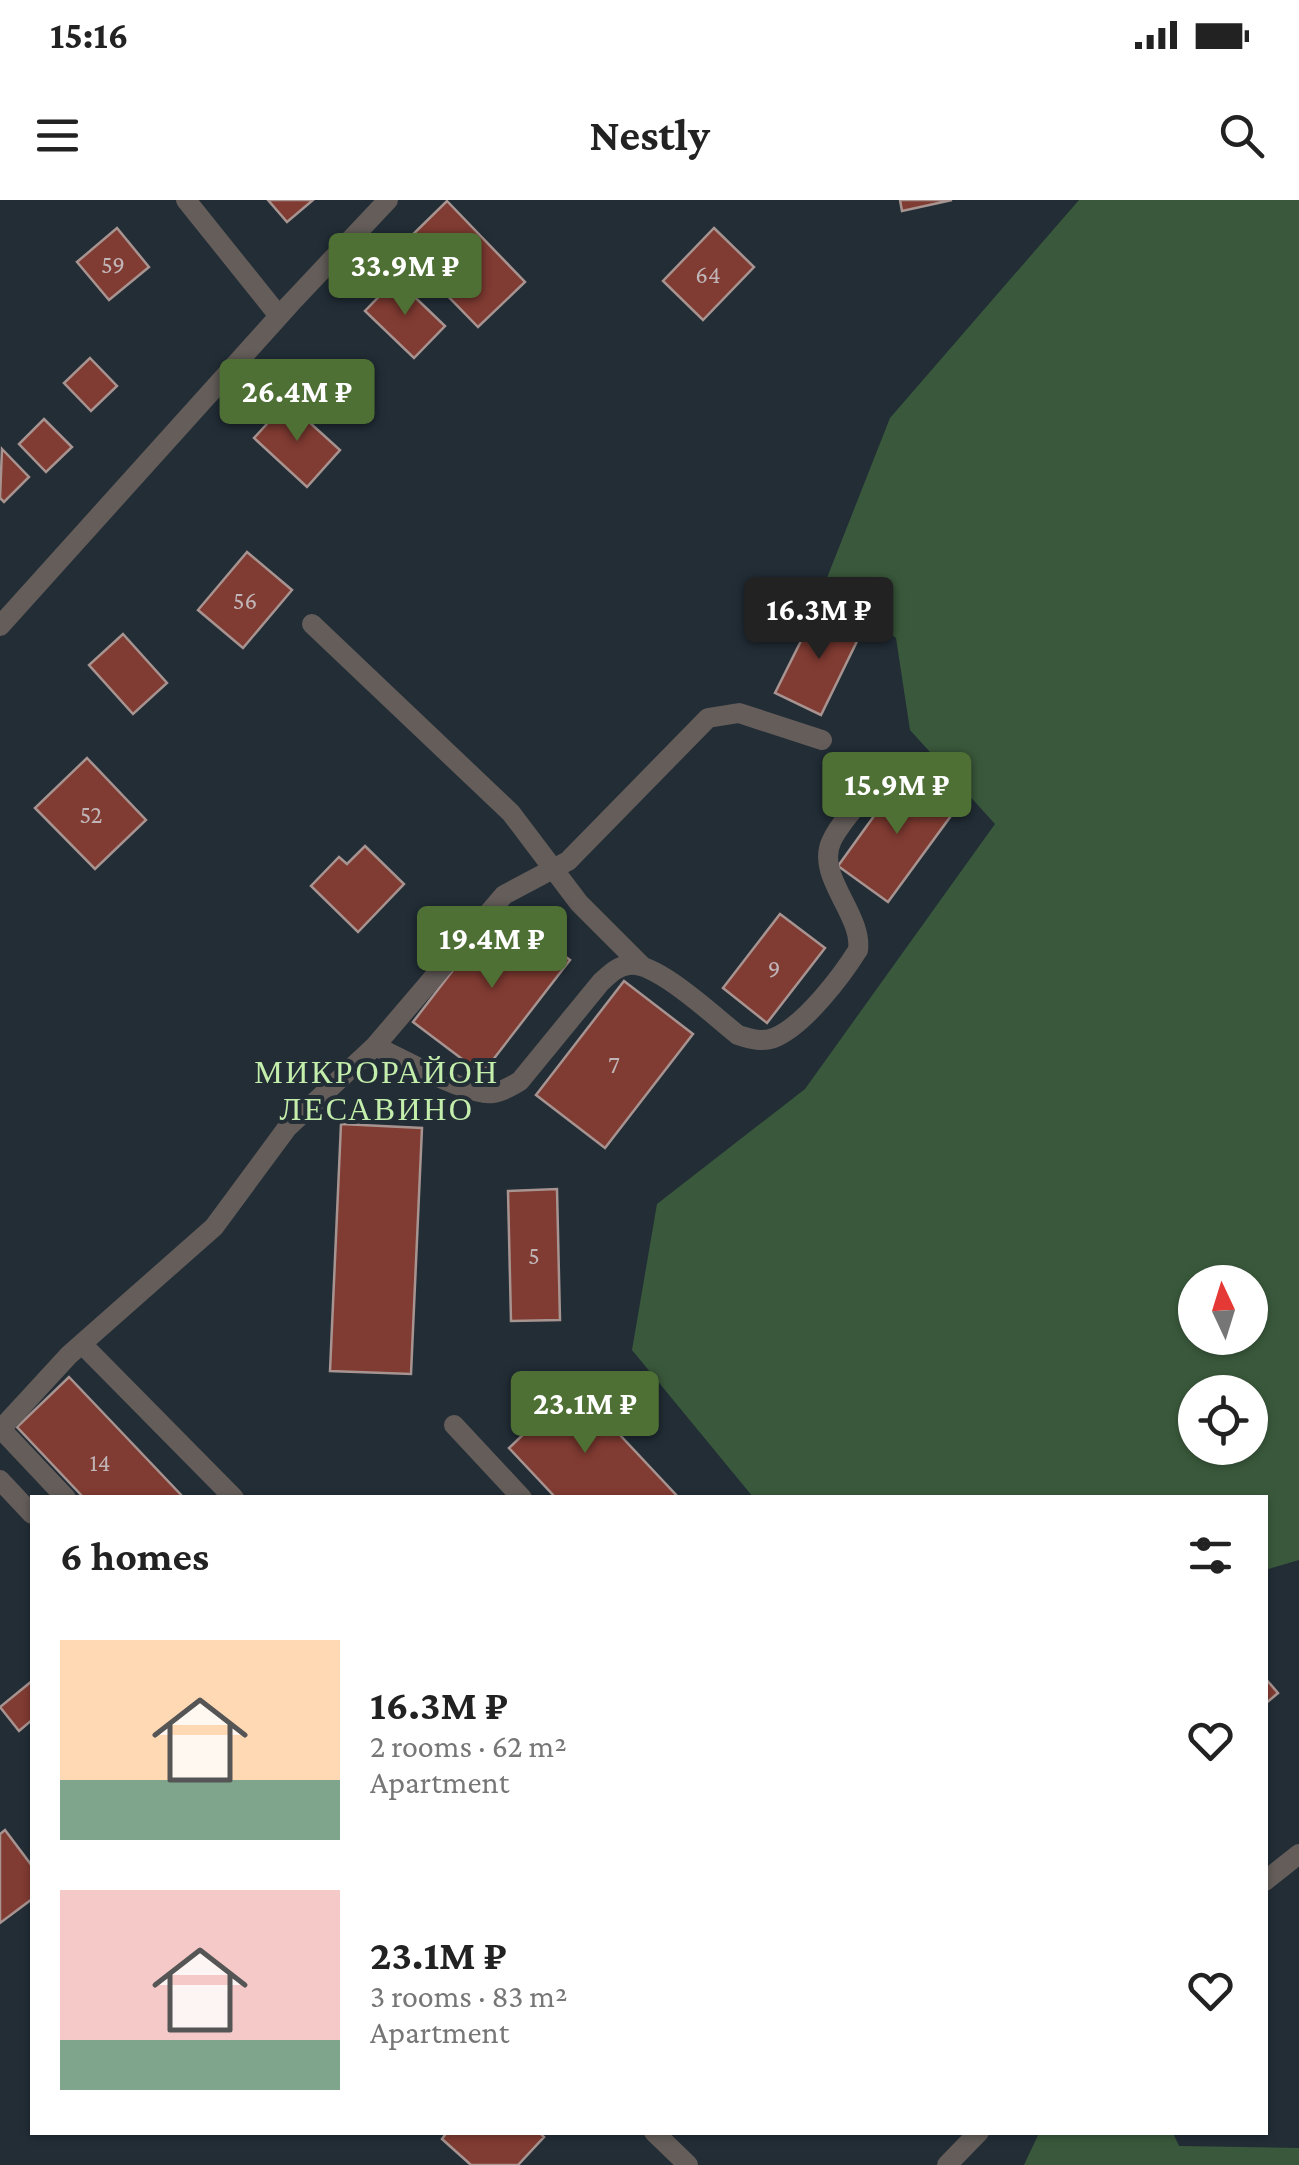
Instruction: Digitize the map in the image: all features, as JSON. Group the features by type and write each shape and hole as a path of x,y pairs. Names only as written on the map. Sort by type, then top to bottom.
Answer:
{"lane":[{"path":"186,200 279,316"},
{"path":"0,626 388,200"},
{"path":"312,624 511,814 579,903 643,967"},
{"path":"63,1495 0,1430 82,1344 214,1228 286,1128 376,1046 504,895 568,861 708,718 739,714 822,740"},
{"path":"376,1046 428,1072 486,1094 506,1090 520,1080 601,982 630,964 657,972 738,1035 754,1040 775,1038 801,1019 858,950 860,936 830,867 830,842 875,784"},
{"path":"82,1344 231,1495"},
{"path":"454,1425 519,1495"},
{"path":"0,1480 30,1512"},
{"path":"1268,1880 1299,1854"},
{"path":"657,2135 688,2165"},
{"path":"947,2165 976,2135"}],"green space":[{"path":"1079,200 1299,200 1299,1560 1268,1569 1268,1495 751,1495 632,1350 657,1204 805,1089 995,824 910,730 896,638 823,588 890,418"},
{"path":"1038,2135 1174,2135 1179,2146 1299,2148 1299,2165 1024,2165"}],"building":[{"path":"268,200 313,200 287,222"},
{"path":"900,200 952,200 902,211"},
{"path":"447,201 525,282 478,327 400,247"},
{"path":"117,228 149,267 109,300 77,262"},
{"path":"714,228 754,267 703,320 663,281"},
{"path":"396,279 445,326 414,358 365,311"},
{"path":"90,358 117,386 91,411 64,383"},
{"path":"287,402 340,450 307,487 254,438"},
{"path":"44,419 72,447 46,472 19,444"},
{"path":"2,449 29,477 4,502 0,498"},
{"path":"247,552 292,590 243,648 198,610"},
{"path":"817,609 862,631 821,715 775,693"},
{"path":"123,634 167,683 133,714 89,665"},
{"path":"87,758 146,820 95,869 35,808"},
{"path":"905,773 956,809 888,902 838,866"},
{"path":"365,846 404,884 358,932 311,886 339,857 347,864"},
{"path":"501,908 570,960 482,1074 413,1022"},
{"path":"780,914 825,948 767,1023 723,988"},
{"path":"624,981 693,1034 605,1148 536,1095"},
{"path":"341,1124 422,1128 411,1374 330,1371"},
{"path":"557,1189 560,1320 511,1321 508,1191"},
{"path":"69,1377 181,1495 81,1495 17,1427"},
{"path":"574,1386 676,1495 553,1495 509,1448"},
{"path":"1268,1681 1278,1693 1268,1701"},
{"path":"30,1683 30,1722 19,1731 0,1707"},
{"path":"5,1830 30,1863 30,1900 0,1923 0,1834"},
{"path":"445,2135 544,2137 518,2165 471,2165 442,2139"}],"district":[{"name":"МИКРОРАЙОН ЛЕСАВИНО","path":"377,1090"}]}
